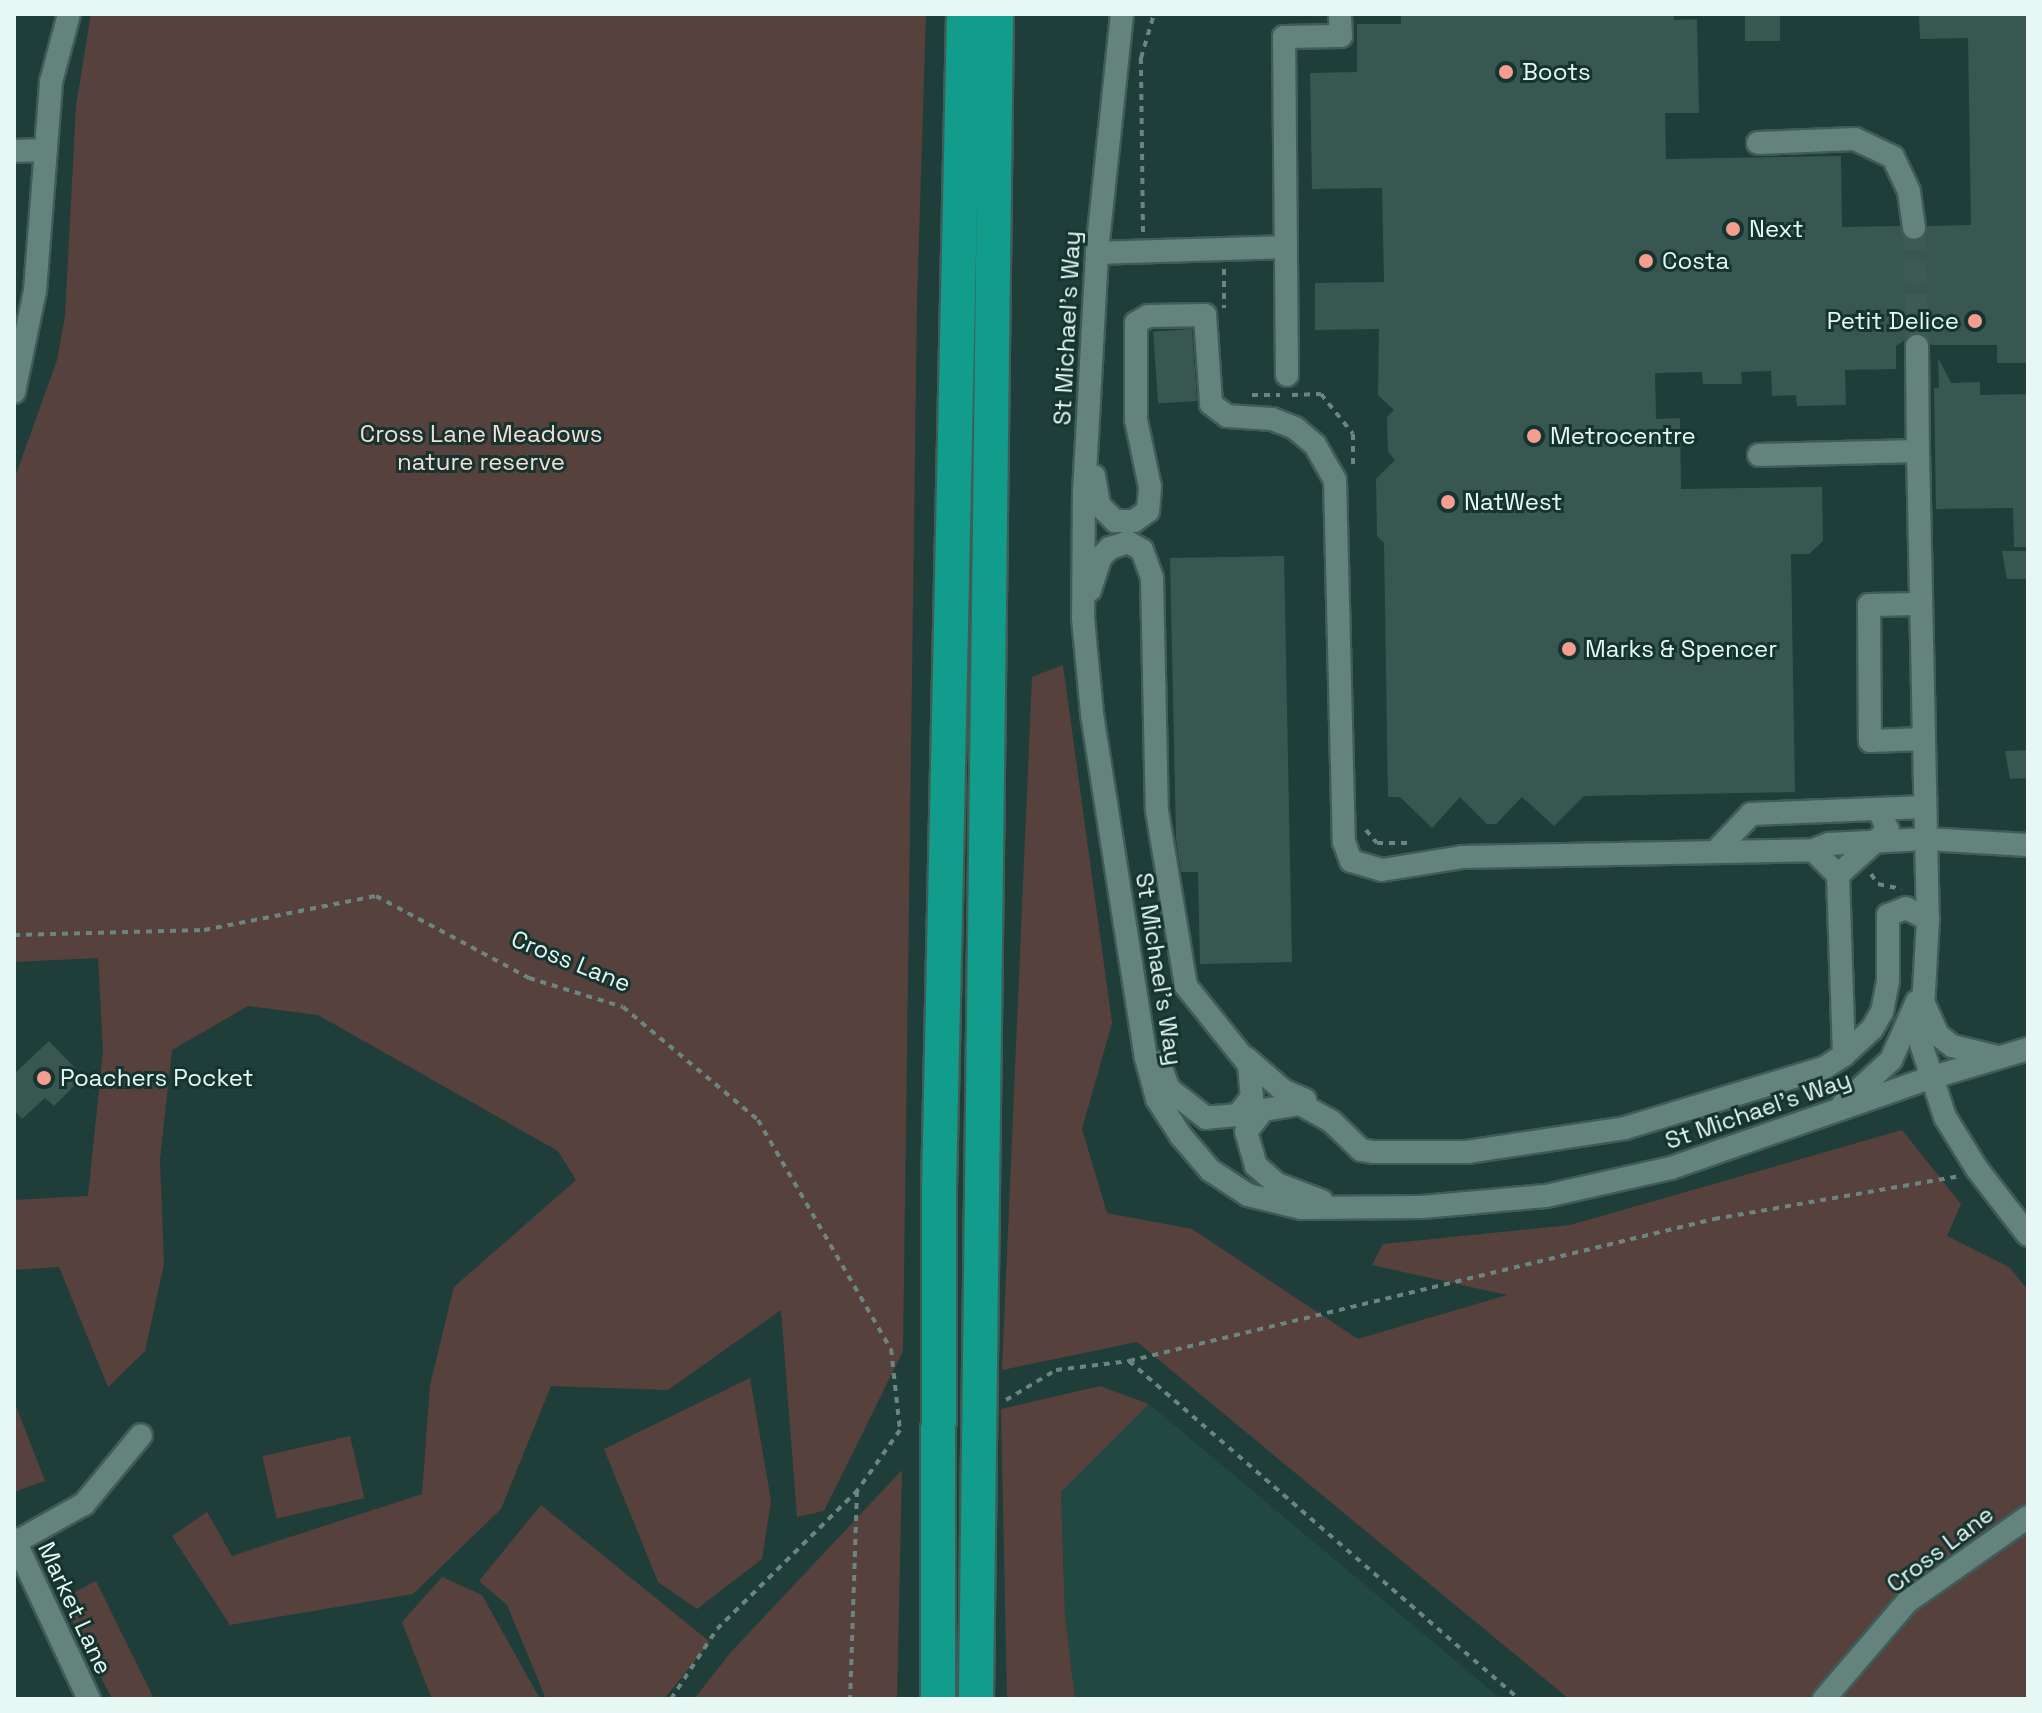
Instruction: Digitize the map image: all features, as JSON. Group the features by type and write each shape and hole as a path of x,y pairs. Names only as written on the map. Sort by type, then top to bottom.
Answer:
{"highway":[{"path":"944,14 943,95 959,219"},
{"path":"938,1699 939,1189 964,14"},
{"path":"976,1699 978,1185 996,14"},
{"path":"996,122 1003,14"}],"street":[{"path":"16,382 35,291 51,82 69,14"},
{"name":"St Michael's Way","path":"1122,14 1097,253 1088,411 1083,618 1092,714 1157,1099 1210,1170 1248,1195 1301,1208 1546,1196 1614,1183 1835,1112 1995,1056 2028,1049"},
{"path":"1287,375 1284,37 1341,36 1340,14"},
{"path":"1758,143 1855,139 1893,157 1909,192 1914,228"},
{"path":"14,151 46,150"},
{"path":"1097,253 1286,247"},
{"path":"1928,919 1906,908 1890,911 1888,981 1882,1012 1872,1029 1844,1055 1824,1068 1625,1128 1515,1147 1374,1152 1351,1143 1320,1109 1284,1091 1242,1055 1186,986 1157,811 1150,504 1136,420 1136,323 1148,316 1205,315 1211,404 1227,416 1272,419 1295,428 1315,445 1335,480 1344,842 1356,866 1382,870 1462,857 1813,850 1829,844 1926,839 2028,845"},
{"path":"1917,346 1928,919 1921,993 1921,1044 1945,1117 1977,1169 2028,1235"},
{"path":"1088,411 1095,491 1106,515 1115,521 1134,521 1150,504"},
{"path":"1759,455 1918,451"},
{"path":"1083,618 1101,557 1110,548 1128,542 1142,550 1152,578"},
{"path":"1921,604 1869,605 1870,741 1924,739"},
{"path":"1717,850 1751,814 1925,807"},
{"path":"1838,875 1888,830 1878,809"},
{"path":"1813,850 1838,875 1844,1055"},
{"path":"1137,993 1169,1089 1193,1113 1227,1120 1247,1106 1254,1086 1242,1055"},
{"path":"1921,993 1938,1035 1952,1046 1995,1056"},
{"path":"1835,1112 1891,1060 1921,993"},
{"path":"1331,1121 1300,1104 1274,1105 1256,1115 1246,1132 1251,1155 1265,1176 1338,1208"},
{"path":"15,1540 84,1504 141,1435"},
{"name":"Cross Lane","path":"1824,1699 1907,1602 1988,1540 2028,1517"},
{"name":"Market Lane","path":"15,1540 89,1699"}],"path":[{"path":"1154,14 1141,58 1143,237 1157,237"},
{"path":"1225,319 1227,249"},
{"path":"1243,395 1321,394 1353,434 1353,482"},
{"path":"1366,818 1367,833 1377,843 1423,843"},
{"name":"Cross Lane","path":"14,935 204,930 376,896 529,978 623,1007 758,1120 891,1349 900,1430 857,1491"},
{"path":"1001,1403 1056,1370 1129,1361 1714,1219 1977,1169"},
{"path":"1129,1361 1519,1699"},
{"path":"671,1699 717,1629 819,1522 857,1491"},
{"path":"850,1699 857,1491"}],"shaded area":[{"path":"1149,1404 1501,1699 1075,1699 1065,1615 1061,1492"}],"green space":[{"name":"Cross Lane Meadows nature reserve","path":"91,14 926,14 917,301 903,1351 824,1511 797,1517 781,1310 668,1390 551,1386 501,1509 413,1594 230,1625 172,1536 207,1512 232,1556 422,1494 430,1385 454,1287 576,1180 558,1151 318,1015 248,1006 172,1050 160,1159 164,1264 145,1351 108,1387 59,1267 14,1270 14,1200 88,1196 103,1051 98,958 14,962 14,480 57,360 65,316 76,106"},
{"path":"1063,665 1112,1023 1082,1129 1107,1213 1192,1229 1358,1339 1507,1295 1372,1265 1383,1244 1570,1225 1902,1130 1961,1204 1947,1236 2009,1267 2028,1290 2028,1699 1569,1699 1137,1342 1002,1370 1032,677"},
{"path":"750,1378 771,1501 762,1559 697,1609 658,1582 604,1449"},
{"path":"1100,1386 1149,1404 1061,1492 1065,1615 1075,1699 1007,1699 1001,1409"},
{"path":"14,1401 45,1481 14,1492"},
{"path":"350,1436 364,1498 277,1519 262,1456"},
{"path":"902,1470 897,1699 694,1699 731,1652"},
{"path":"541,1505 710,1642 664,1699 546,1699 507,1605 479,1581"},
{"path":"442,1577 482,1595 540,1699 432,1699 402,1622"},
{"path":"96,1581 154,1699 112,1699 61,1599"}],"building":[{"name":"Metrocentre","path":"1401,14 1674,14 1674,20 1697,19 1699,113 1665,113 1666,159 1841,156 1842,227 1900,226 1904,237 1915,242 1923,238 1928,226 1971,225 1968,38 1920,39 1919,14 2028,14 2028,363 1997,363 1997,345 1931,345 1925,334 1916,332 1896,346 1896,369 1845,370 1846,405 1797,406 1796,395 1772,396 1771,371 1741,372 1742,384 1703,384 1702,372 1655,373 1656,419 1680,418 1681,489 1822,487 1823,541 1809,554 1791,554 1795,792 1584,796 1554,826 1522,797 1496,824 1487,824 1460,797 1432,828 1400,797 1388,797 1384,543 1377,536 1376,479 1395,460 1388,452 1387,417 1394,410 1378,395 1379,329 1315,330 1315,283 1384,282 1382,188 1312,189 1310,73 1357,72 1357,24 1401,24"},
{"path":"1745,14 1780,14 1780,41 1745,41"},
{"path":"1192,329 1197,401 1158,404 1153,332"},
{"path":"1938,358 1951,383 1980,382 1980,395 2028,394 2028,547 2014,547 2013,508 1936,509 1934,388 1939,388"},
{"path":"2002,551 2028,551 2028,579 2007,579"},
{"path":"1284,556 1292,962 1200,964 1198,872 1181,872 1176,839 1170,558"},
{"path":"2028,750 2028,778 2010,779 2005,751"},
{"name":"Poachers Pocket","path":"49,1041 75,1068 70,1073 78,1082 54,1106 45,1098 22,1119 14,1110 14,1074"}],"tunnel":[{"path":"1914,228 1917,346"}],"place":[{"name":"Boots","path":"1506,72"},
{"name":"Next","path":"1733,229"},
{"name":"Costa","path":"1646,261"},
{"name":"Petit Delice","path":"1975,321"},
{"name":"Metrocentre","path":"1534,436"},
{"name":"NatWest","path":"1448,502"},
{"name":"Marks & Spencer","path":"1569,649"},
{"name":"Poachers Pocket","path":"44,1078"}]}
